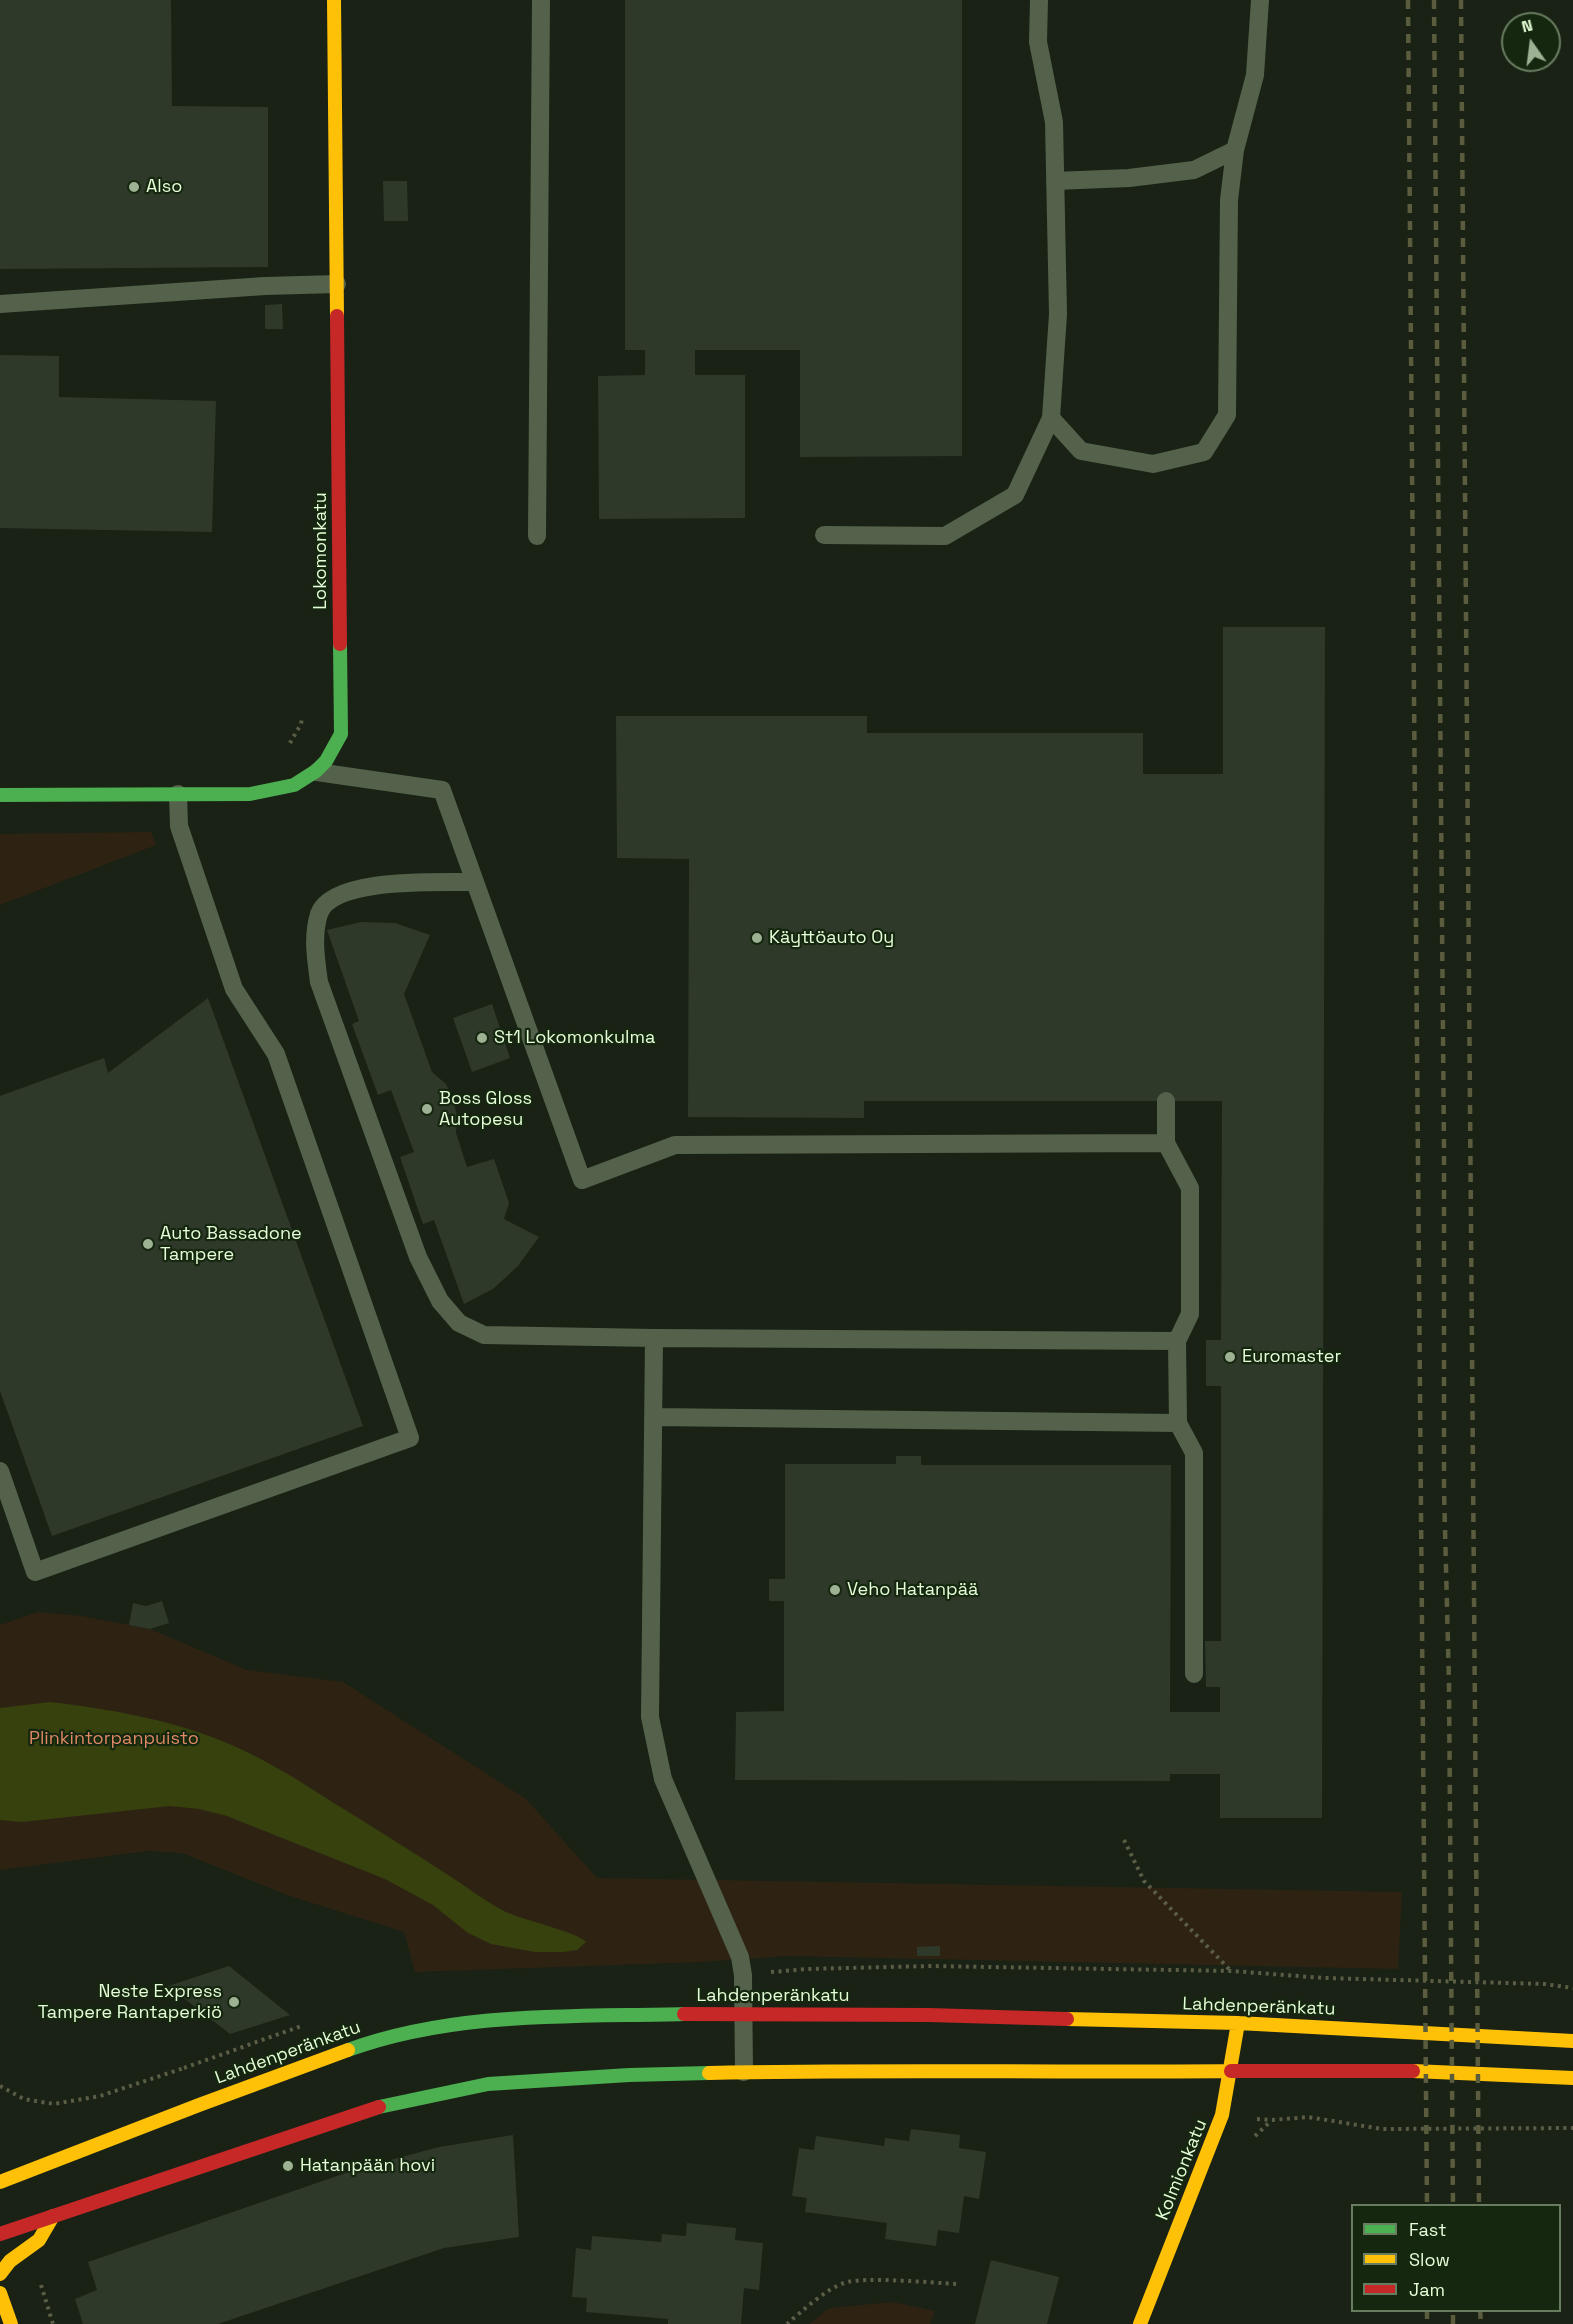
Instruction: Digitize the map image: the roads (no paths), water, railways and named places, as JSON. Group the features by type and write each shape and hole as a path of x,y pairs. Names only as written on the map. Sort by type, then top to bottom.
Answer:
{"main road":[{"name":"Lokomonkatu","path":"0,795 275,792 296,785 317,772 334,752 341,734 334,0"},
{"name":"Lahdenperänkatu","path":"0,2182 210,2101 380,2039 490,2019 743,2013 906,2014 1238,2023 1573,2041"},
{"name":"Kolmionkatu","path":"1140,2324 1222,2115 1238,2023"},
{"path":"0,2234 373,2108 488,2084 557,2078 744,2072 1393,2070 1573,2078"},
{"path":"0,2274 6,2262 33,2246 45,2232 54,2216"},
{"path":"1,2296 11,2324"}],"lane":[{"path":"537,536 542,0"},
{"path":"824,535 945,536 1015,495 1051,418 1058,314 1054,122 1038,42 1039,0"},
{"path":"1051,418 1081,451 1153,464 1204,452 1227,415 1229,200 1235,150 1255,75 1260,0"},
{"path":"1055,181 1129,178 1194,170 1235,150"},
{"path":"0,304 266,286 337,284"},
{"path":"317,772 442,790 582,1180 675,1145 1166,1143"},
{"path":"0,1471 35,1572 410,1438 276,1054 234,988 179,826 178,794"},
{"path":"475,882 370,885 339,894 320,912 314,940 319,982 418,1257 440,1301 459,1323 484,1335 1177,1341"},
{"path":"1166,1101 1166,1143 1190,1188 1190,1314 1177,1341 1178,1423 1194,1454 1194,1674"},
{"path":"654,1338 650,1717 663,1779 740,1957 744,2072"},
{"path":"653,1417 1178,1423"}],"railway":[{"path":"1408,0 1427,2204"},
{"path":"1434,0 1444,1150 1444,1490 1449,1684 1453,2204"},
{"path":"1461,0 1479,2204"},
{"path":"1427,2312 1427,2324"},
{"path":"1453,2312 1453,2324"},
{"path":"1480,2312 1481,2324"}],"place":[{"name":"Also","path":"134,187"},
{"name":"Käyttöauto Oy","path":"757,938"},
{"name":"St1 Lokomonkulma","path":"482,1038"},
{"name":"Boss Gloss Autopesu","path":"427,1109"},
{"name":"Auto Bassadone Tampere","path":"148,1244"},
{"name":"Euromaster","path":"1230,1357"},
{"name":"Veho Hatanpää","path":"835,1590"},
{"name":"Neste Express Tampere Rantaperkiö","path":"234,2002"},
{"name":"Hatanpään hovi","path":"288,2166"}],"park label":[{"name":"Plinkintorpanpuisto","path":"114,1739"}]}
